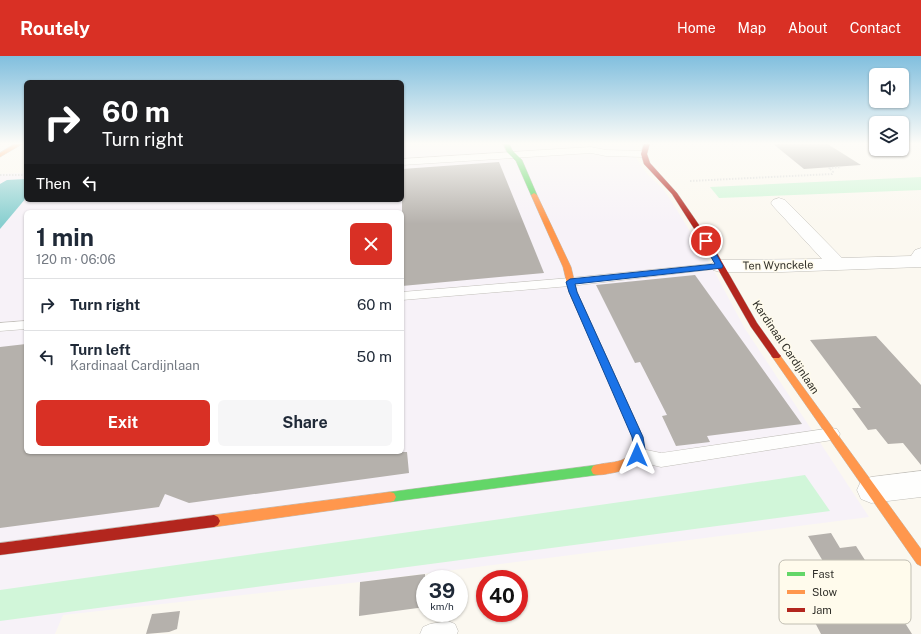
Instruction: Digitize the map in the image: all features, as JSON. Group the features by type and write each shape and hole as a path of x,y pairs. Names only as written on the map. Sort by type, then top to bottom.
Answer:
{"street":[{"path":"0,549 620,467 631,462 637,455 639,449 638,437 573,292 567,267 523,170"},
{"name":"Kardinaal Cardijnlaan","path":"653,170 674,193 706,241 754,325 921,560"},
{"name":"Ten Wynckele","path":"779,204 836,263"},
{"name":"Ten Wynckele","path":"720,266 782,266 836,263 917,262 921,254"},
{"path":"871,490 921,484"}],"lane":[{"path":"404,296 570,282 720,266"},
{"path":"0,327 24,325"},
{"path":"637,455 660,460 832,434"}],"path":[{"path":"664,182 832,174 833,172 831,170"},
{"path":"0,175 24,175"}],"shaded area":[{"path":"404,170 644,170 663,189 672,202 712,267 744,327 869,517 454,570 416,570 416,575 360,582 63,615 55,634 0,634 0,174 24,173 24,202 404,202"}],"green space":[{"path":"921,177 921,190 719,198 710,187"},
{"path":"805,475 830,511 0,621 0,590"}],"water":[{"path":"24,179 24,200 0,229 0,184 7,180"}],"building":[{"path":"404,170 502,170 544,273 404,286 404,210 402,210 402,202 404,202"},
{"path":"695,275 802,424 707,436 710,442 676,446 662,416 667,415 640,362 635,363 596,285"},
{"path":"876,336 921,385 921,465 903,443 888,444 876,429 868,430 852,408 861,408 810,340"},
{"path":"24,344 24,454 404,454 404,452 407,452 409,473 189,503 165,494 159,507 0,528 0,347"},
{"path":"831,533 840,548 856,546 865,560 822,560 808,536"},
{"path":"416,575 416,608 359,616 360,582"},
{"path":"180,611 177,629 169,632 146,634 152,614"},
{"path":"816,624 906,624 912,634 821,634"}],"traffic: fast":[{"path":"523,170 534,195"},
{"path":"390,497 597,470"}],"traffic: slow":[{"path":"534,195 567,267 573,292 638,437 638,447 636,454 632,459 621,466 597,470"},
{"path":"776,356 921,560"},
{"path":"214,521 390,497"}],"traffic: jam":[{"path":"653,170 674,193 706,241 754,325 776,356"},
{"path":"0,549 214,521"}],"route":[{"path":"637,455 639,449 638,437 573,292 570,282 720,266 706,241"}]}
